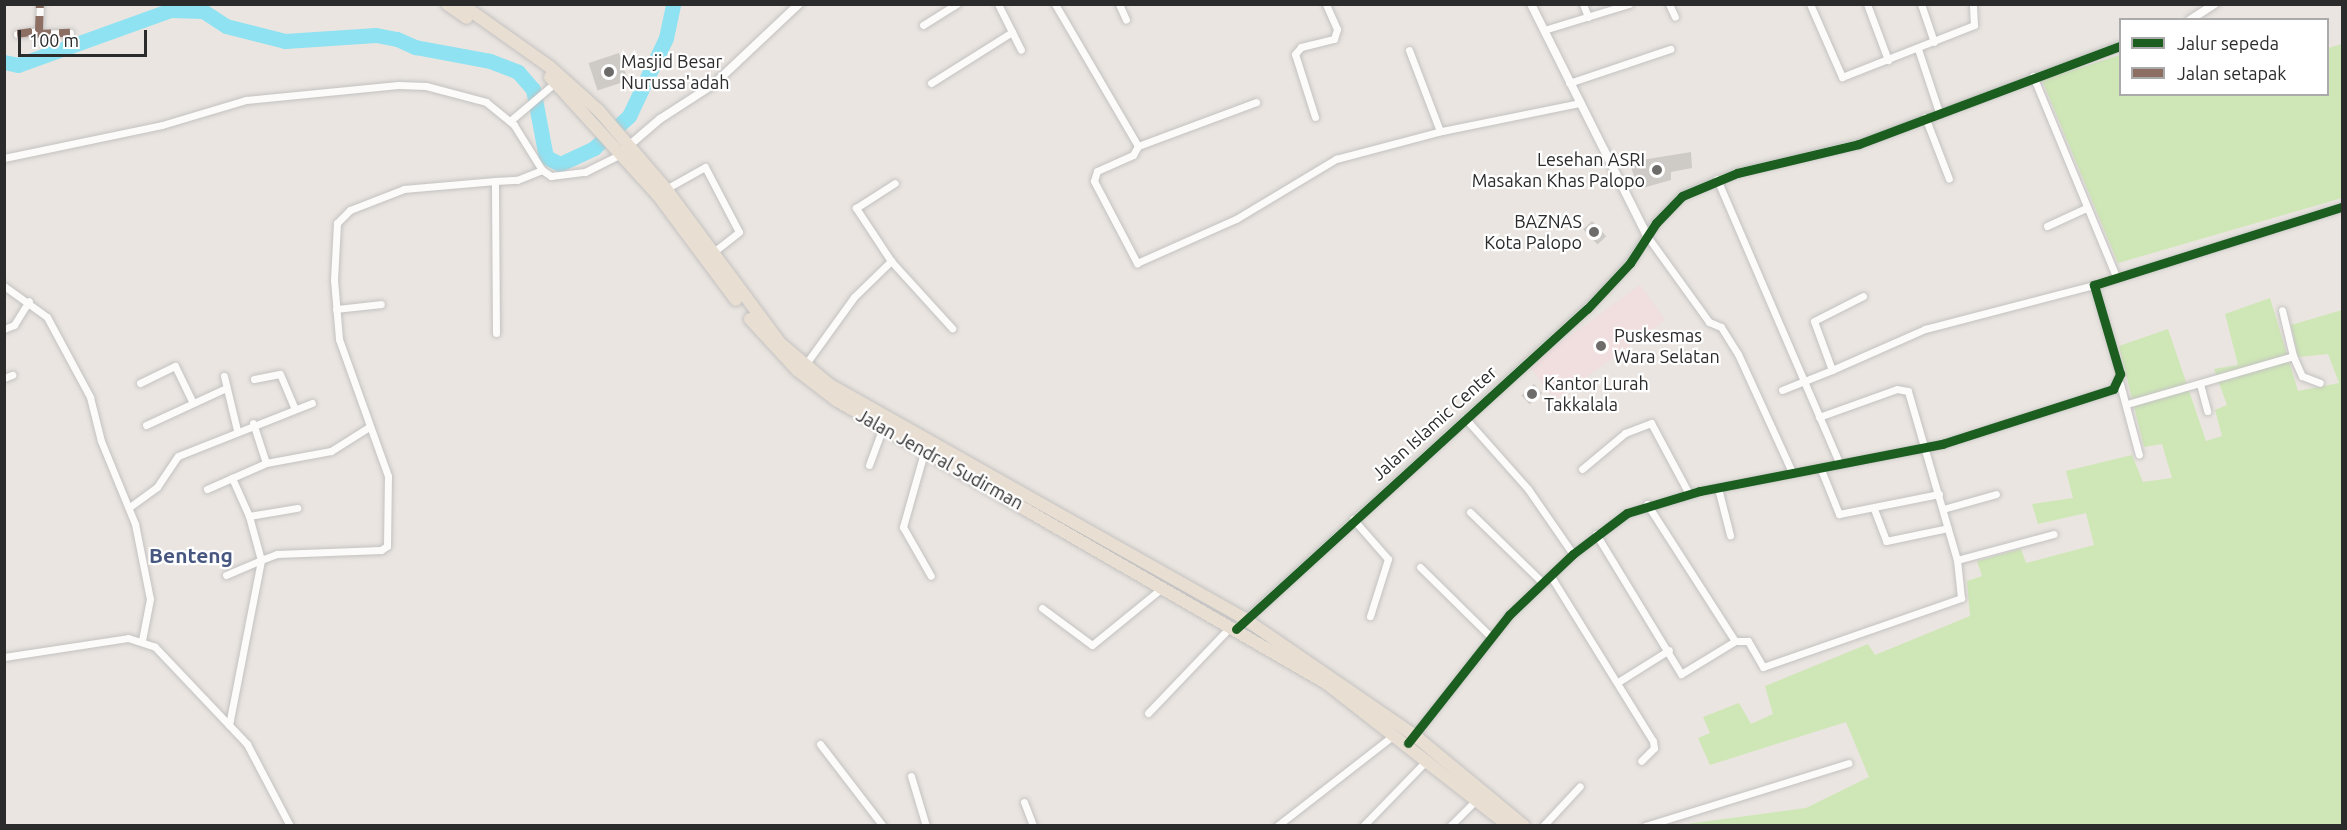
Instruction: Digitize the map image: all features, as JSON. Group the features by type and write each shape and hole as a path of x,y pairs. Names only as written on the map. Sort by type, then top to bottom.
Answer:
{"highway":[{"name":"Jalan Jendral Sudirman","path":"447,4 558,79"},
{"name":"Jalan Jendral Sudirman","path":"461,4 558,79 605,126 712,253 761,321 805,365 859,402 1245,619 1411,739 1524,825"},
{"name":"Jalan Jendral Sudirman","path":"662,193 765,338 816,385 883,427 1234,627 1326,683 1396,734 1411,739 1428,759 1509,825"}],"street":[{"path":"36,34 40,27 40,4"},
{"path":"4,158 162,125 246,100 358,87 426,86 467,95 486,102 510,121 542,171 551,176 585,172 714,84 799,4"},
{"path":"923,25 957,4"},
{"path":"998,4 1021,50"},
{"path":"1055,4 1138,146"},
{"path":"1119,4 1126,20"},
{"path":"1316,117 1295,54 1301,47 1334,39 1337,29 1326,4"},
{"path":"1532,4 1569,83 1647,236 1709,322 1719,325 1732,344 1792,472"},
{"path":"1583,4 1588,17"},
{"path":"1669,4 1675,17"},
{"path":"1810,4 1839,75 1847,77 1974,25 1973,4"},
{"path":"1867,4 1888,60"},
{"path":"1921,4 1934,42"},
{"path":"2193,18 2216,4"},
{"path":"1544,30 1625,5"},
{"path":"931,83 1012,32"},
{"path":"17,34 70,33"},
{"name":"Jalan Islamic Center","path":"1234,627 1587,309 1630,263 1647,236 1682,196 1717,179 1859,144 2033,76 2119,47"},
{"path":"1569,83 1670,49"},
{"path":"1918,49 1939,112"},
{"path":"1409,50 1440,131"},
{"path":"2033,76 2116,276"},
{"path":"510,121 558,79"},
{"path":"1256,102 1138,146 1133,155 1097,171 1094,181 1137,263 1236,219 1331,162 1440,131 1580,103"},
{"path":"1925,117 1949,179"},
{"path":"662,193 705,167 739,232 712,253"},
{"path":"226,576 261,560 285,553 386,548 388,476 339,339 336,309 336,234 342,216 404,189 516,180 542,171"},
{"path":"1717,179 1839,462"},
{"path":"495,181 496,333"},
{"path":"895,183 856,208 891,261 952,328"},
{"path":"1782,390 1925,329 2094,285 2116,276 2343,207"},
{"path":"2048,226 2086,208"},
{"path":"805,365 854,297 891,261"},
{"path":"4,285 29,301 47,317 90,397 101,441 131,506 150,598 142,640"},
{"path":"2094,285 2139,455"},
{"path":"1832,369 1814,321 1863,296"},
{"path":"4,329 14,325 29,301"},
{"path":"336,309 381,304"},
{"path":"2282,310 2293,356 2302,376 2320,383"},
{"path":"2127,404 2293,356"},
{"path":"140,383 175,366 192,404"},
{"path":"254,379 280,374 295,409"},
{"path":"224,376 237,430"},
{"path":"1411,739 1490,636 1542,582 1596,534 1647,504 1839,462 1927,446 2093,396 2120,384"},
{"path":"2200,384 2207,411"},
{"path":"146,425 226,388"},
{"path":"1596,534 1682,674 1735,641 1748,641 1766,668 1816,646 1947,606 1961,598 1957,560 1927,446 1904,388 1819,417"},
{"path":"131,506 157,487 178,456 253,423 312,403"},
{"path":"1465,418 1528,489 1573,554"},
{"path":"253,423 266,463"},
{"path":"1582,468 1625,433 1652,423 1689,494"},
{"path":"207,489 266,463 318,456 369,427"},
{"path":"869,465 883,427"},
{"path":"925,449 903,528 931,576"},
{"path":"1820,466 1838,513 1939,495"},
{"path":"229,726 261,560 249,516 232,478"},
{"path":"1718,488 1730,535"},
{"path":"1943,510 1996,494"},
{"path":"1647,504 1735,641"},
{"path":"249,516 297,508"},
{"path":"1874,508 1886,542 1948,528"},
{"path":"1470,512 1542,582"},
{"path":"1353,519 1388,559 1370,616"},
{"path":"1957,560 2054,534"},
{"path":"1420,567 1490,636"},
{"path":"1550,575 1618,682 1654,744 1641,761"},
{"path":"1042,608 1092,645 1163,587"},
{"path":"1148,713 1234,627"},
{"path":"4,657 57,646 142,640 164,653 253,753 290,825"},
{"path":"1618,682 1669,650"},
{"path":"1277,825 1396,734"},
{"path":"820,744 883,825"},
{"path":"1364,825 1428,759"},
{"path":"1645,825 1848,763"},
{"path":"911,776 926,825"},
{"path":"1543,825 1580,786"},
{"path":"1450,825 1477,799"},
{"path":"1024,802 1033,825"}],"shaded area":[{"name":"Puskesmas Wara Selatan","path":"1640,285 1665,320 1554,400 1529,366"}],"green space":[{"path":"2342,44 2342,198 2118,263 2042,80 2119,55 2119,96 2329,96 2329,48"},
{"path":"2270,298 2298,391 2339,383 2328,354 2298,357 2291,325 2342,310 2342,825 1672,826 1806,808 1869,777 1846,722 1710,765 1698,738 1710,733 1703,717 1739,703 1751,724 1773,714 1765,686 1868,644 1875,655 1970,616 1967,581 1982,576 1977,561 2021,549 2026,563 2094,545 2086,513 2038,524 2032,504 2073,498 2066,471 2132,455 2143,482 2172,478 2162,444 2144,447 2119,346 2168,329 2206,441 2222,436 2215,410 2227,405 2214,369 2238,365 2225,314"}],"building":[{"name":"Masjid Besar Nurussa'adah","path":"619,53 628,81 598,90 589,63"},
{"name":"Lesehan ASRI Masakan Khas Palopo","path":"1691,152 1692,168 1671,172 1671,180 1639,189 1629,162"},
{"name":"BAZNAS Kota Palopo","path":"1592,221 1606,236 1598,245 1583,229"},
{"name":"Kantor Lurah Takkalala","path":"1534,384 1542,393 1529,404 1521,395"}],"waterway":[{"path":"4,62 18,65 171,10 203,11 226,26 285,41 376,35 397,39 415,47 490,61 518,72 533,89 546,157 560,164 594,148 629,116 666,38 673,4"}],"marked path":[{"path":"17,34 39,31 40,4"},
{"path":"36,34 70,33"}],"cycle path":[{"path":"1236,629 1587,309 1630,263 1656,223 1682,196 1737,173 1859,144 2119,46"},
{"path":"1408,743 1509,615 1573,554 1627,513 1700,491 1942,444 2113,389 2120,374 2094,285 2342,207"}],"place":[{"name":"Masjid Besar Nurussa'adah","path":"609,72"},
{"name":"Lesehan ASRI Masakan Khas Palopo","path":"1657,170"},
{"name":"BAZNAS Kota Palopo","path":"1594,232"},
{"name":"Puskesmas Wara Selatan","path":"1601,346"},
{"name":"Kantor Lurah Takkalala","path":"1532,394"}],"district":[{"name":"Benteng","path":"191,555"}]}
